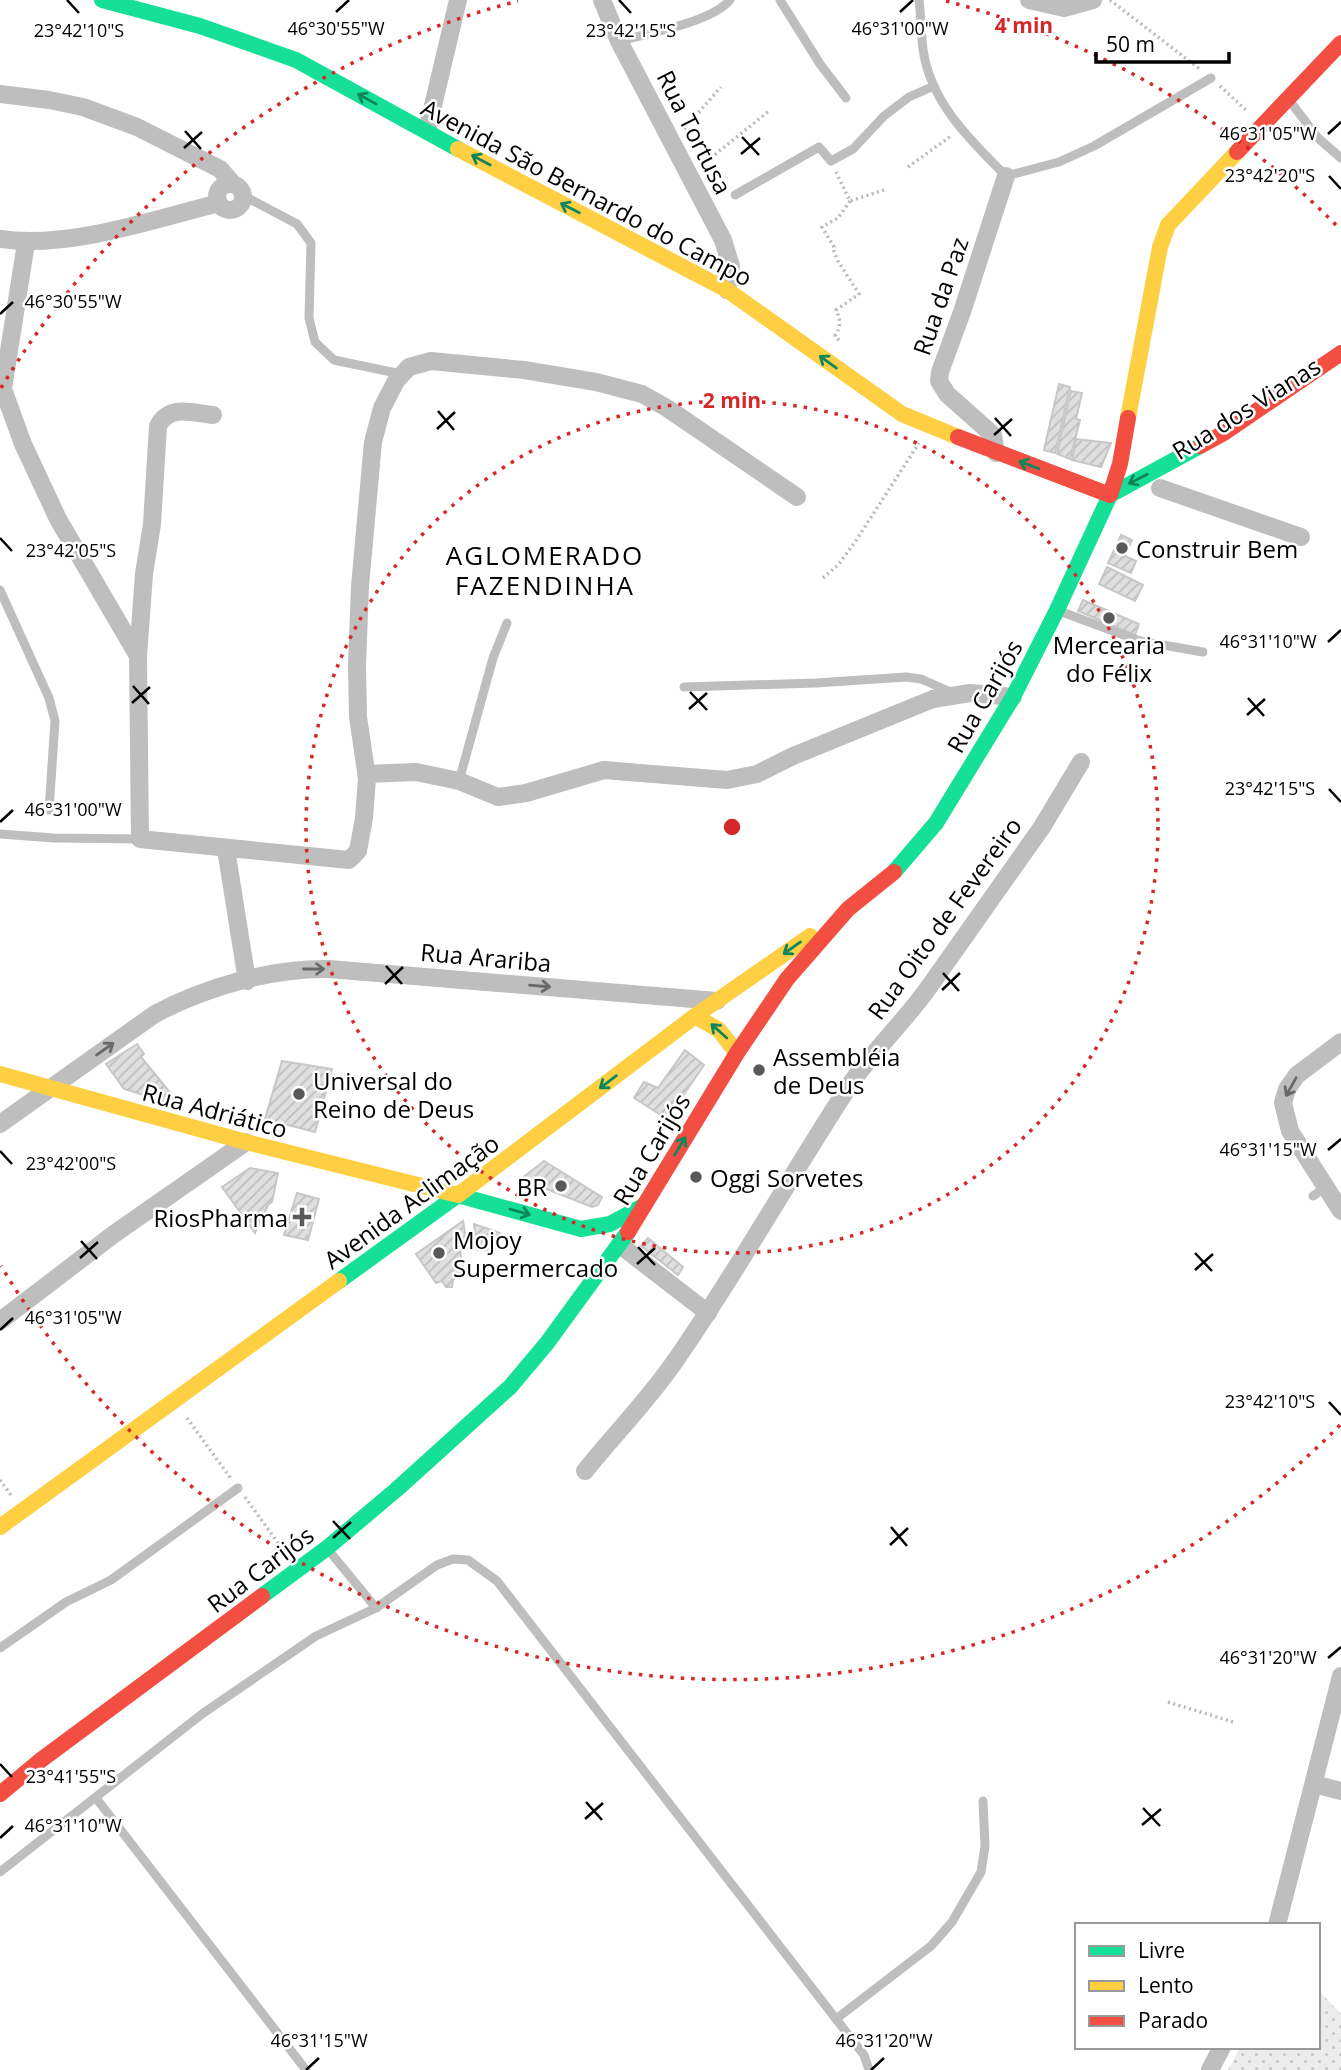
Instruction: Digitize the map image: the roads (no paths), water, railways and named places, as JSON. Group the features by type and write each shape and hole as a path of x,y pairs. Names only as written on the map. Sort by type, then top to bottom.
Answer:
{"main road":[{"name":"Avenida São Bernardo do Campo","path":"102,0 200,26 296,60 727,290 902,414 929,427 1110,495"},
{"name":"Rua Carijós","path":"0,1794 41,1760 327,1548 396,1490 510,1387 588,1290 620,1245 737,1053 787,979 848,909 900,867 920,845 1013,697 1110,495 1120,464 1160,247 1168,225 1341,43"},
{"name":"Rua dos Vianas","path":"1110,495 1224,433 1341,353"},
{"name":"Rua dos Vianas","path":"1100,515 1184,475"},
{"name":"Avenida Aclimação","path":"0,1527 458,1195 695,1016 848,909"},
{"path":"695,1016 722,1030 737,1053"},
{"name":"Rua Adriático","path":"0,1074 246,1142 581,1229 610,1224 645,1205"},
{"path":"581,1229 591,1249 593,1266 588,1290"}],"street":[{"path":"427,131 458,0"},
{"name":"Rua Tortusa","path":"602,0 619,41 729,257 731,266 727,290"},
{"path":"1029,0 1064,8 1093,0"},
{"path":"0,94 83,107 137,127 220,169 239,190"},
{"name":"Rua da Paz","path":"996,453 993,435 947,394 939,382 940,372 1006,176"},
{"path":"0,239 26,243 107,232 219,203 218,191 225,184 239,190"},
{"path":"26,243 2,389 23,444 58,519 138,656"},
{"path":"213,415 174,411 167,414 158,426 152,524 144,574 138,656 139,839 349,860 359,851 365,818 366,774 358,717 357,666 360,586 373,442 382,408 396,381 409,367 430,361 524,370 596,382 642,394 667,408 797,497"},
{"path":"1148,494 1301,537"},
{"path":"366,774 416,772 459,781 498,797 526,793 604,770 727,780 757,774 793,756 933,699 970,693 1013,697"},
{"name":"Rua Oito de Fevereiro","path":"585,1471 671,1367 708,1313 849,1086 874,1051 910,1014 1042,827 1081,762"},
{"path":"226,849 247,981"},
{"name":"Rua Arariba","path":"0,1124 155,1014 181,1000 208,990 299,969 329,969 717,1001"},
{"path":"1341,1042 1297,1075 1287,1089 1283,1103 1290,1131 1319,1192 1341,1211"},
{"path":"0,1321 114,1234 246,1142"},
{"path":"620,1245 708,1313"},
{"path":"1278,1923 1341,1676"},
{"path":"1314,1784 1341,1791"},
{"path":"1210,2070 1222,2049"}],"lane":[{"path":"619,41 668,29 725,6 730,0"},
{"path":"780,0 820,64 846,98"},
{"path":"919,0 923,52 934,86 961,128 1006,176 1059,162 1094,146 1212,78"},
{"path":"735,195 819,147 831,161 853,149 884,116 909,97 934,86"},
{"path":"1288,99 1318,138 1341,158"},
{"path":"239,190 297,225 311,243 309,318 315,342 334,360 402,374"},
{"path":"0,590 49,698 55,721 50,810"},
{"path":"1057,610 1140,641 1203,652"},
{"path":"459,781 493,658 507,623"},
{"path":"684,687 906,677 932,683 954,694"},
{"path":"0,834 139,839"},
{"path":"0,1648 66,1602 111,1580 238,1488"},
{"path":"327,1548 376,1608"},
{"path":"0,1872 202,1714 316,1636 376,1608 437,1565 453,1559 468,1560 497,1581 836,2019 863,2055 869,2070"},
{"path":"96,1798 306,2070"},
{"path":"836,2019 931,1946 953,1922 981,1872 985,1846 983,1801"}],"place":[{"name":"Construir Bem","path":"1122,548"},
{"name":"Mercearia do Félix","path":"1109,618"},
{"name":"Assembléia de Deus","path":"759,1070"},
{"name":"Universal do Reino de Deus","path":"299,1094"},
{"name":"Oggi Sorvetes","path":"696,1177"},
{"name":"BR","path":"561,1186"},
{"name":"RiosPharma","path":"302,1217"},
{"name":"Mojoy Supermercado","path":"439,1253"}],"district":[{"name":"AGLOMERADO FAZENDINHA","path":"545,570"}]}
